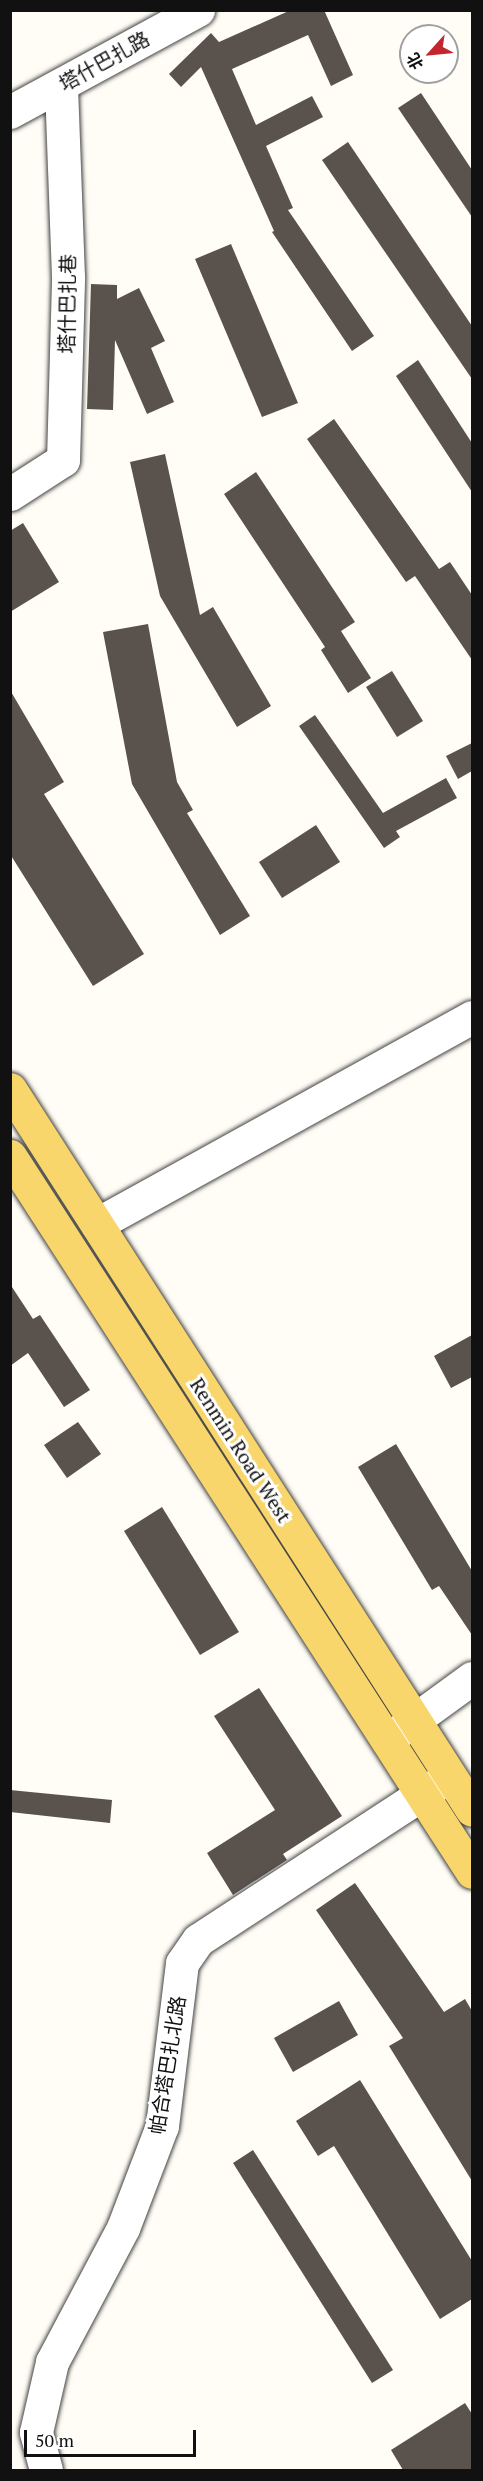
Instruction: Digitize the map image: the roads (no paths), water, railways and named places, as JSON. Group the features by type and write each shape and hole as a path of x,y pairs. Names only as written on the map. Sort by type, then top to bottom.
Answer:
{"main road":[{"name":"Renmin Road West","path":"10,1089 472,1810"},
{"name":"Renmin Road West","path":"10,1156 472,1872"}],"street":[{"name":"塔什巴扎路","path":"10,112 198,10"},
{"name":"塔什巴扎巷","path":"10,494 63,460 68,277 61,85"},
{"path":"97,1224 472,1017"},
{"path":"386,1740 472,1678"},
{"name":"帕合塔巴扎北路","path":"46,2470 36,2432 52,2362 123,2228 162,2126 182,1963 198,1940 450,1776"}]}
